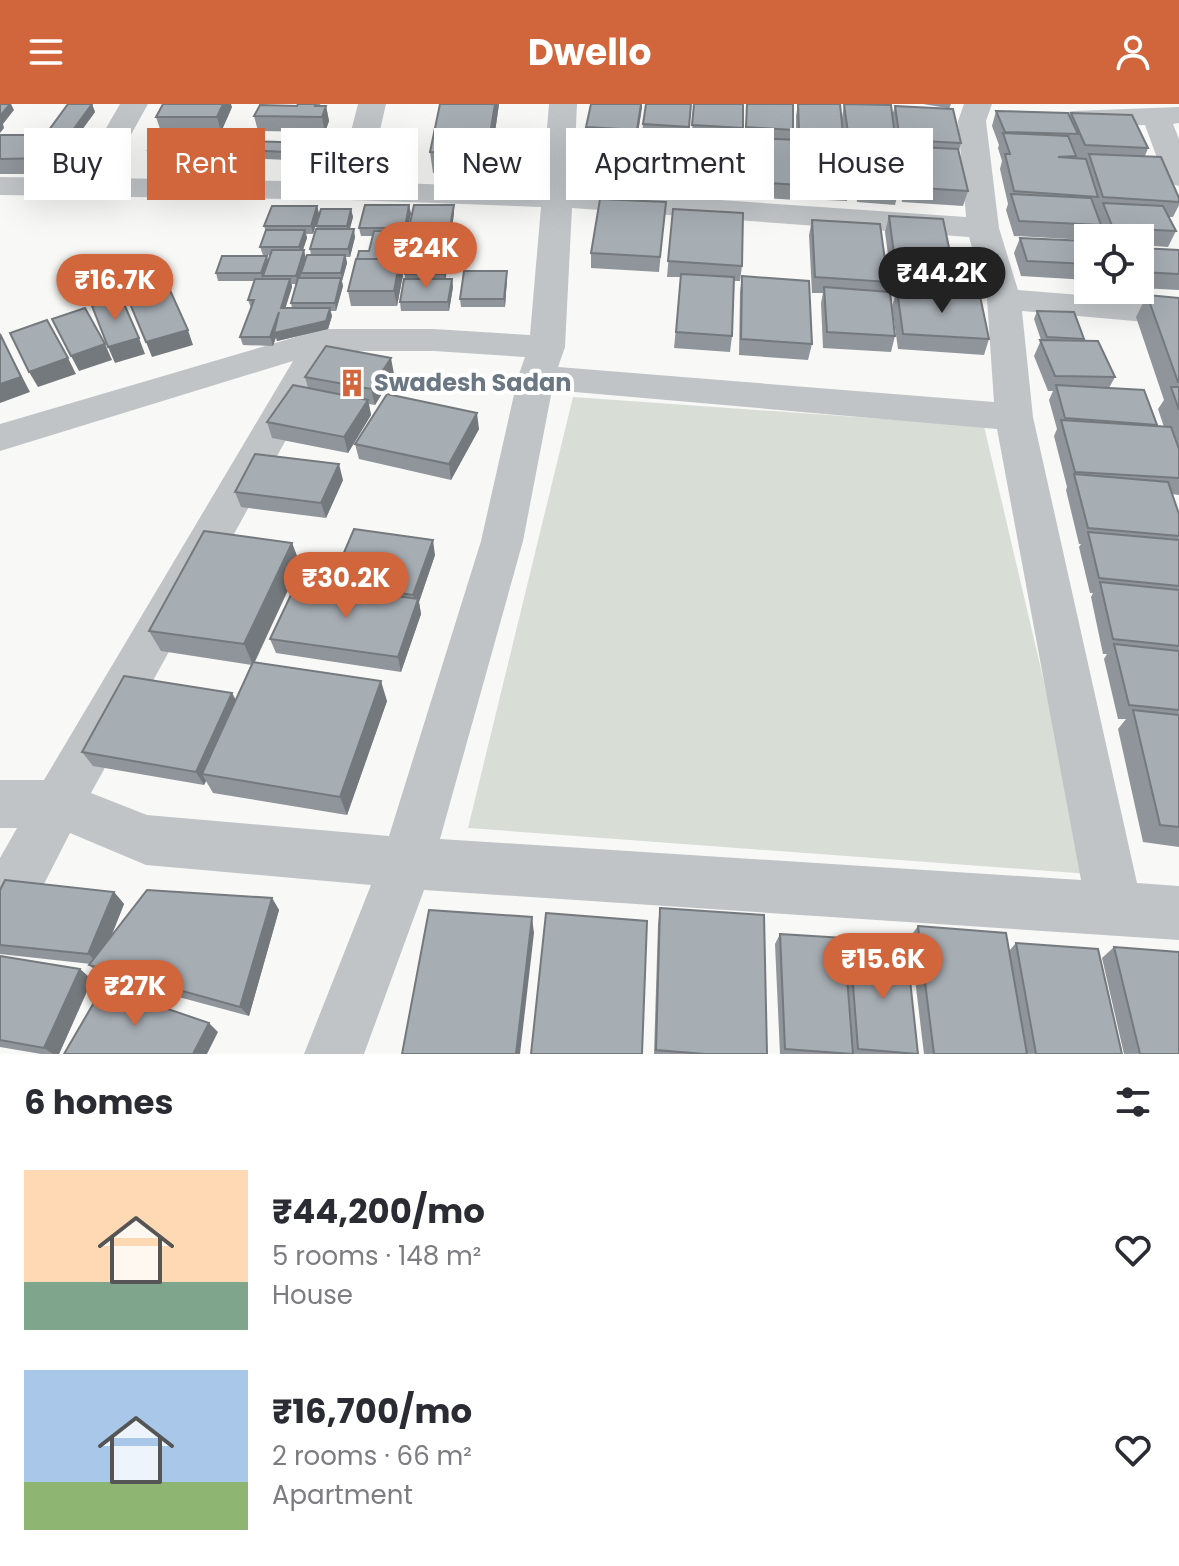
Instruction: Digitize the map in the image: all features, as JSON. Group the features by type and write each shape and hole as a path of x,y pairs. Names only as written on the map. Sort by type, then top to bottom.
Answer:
{"street":[{"path":"120,128 134,104"},
{"path":"366,128 372,104"},
{"path":"334,1054 407,863 502,541 541,362 563,104"},
{"path":"1048,119 1167,115 1179,177"},
{"path":"973,116 983,228 1004,299 1014,417 1115,911"},
{"path":"0,186 24,186"},
{"path":"131,188 281,190"},
{"path":"418,193 555,198 983,228"},
{"path":"1004,299 1179,314"},
{"path":"0,912 58,804 323,340"},
{"path":"0,438 323,340 434,340 541,362 1014,417"},
{"path":"0,804 58,804 146,840 407,863 1179,913"}],"shaded area":[{"path":"573,397 984,426 1089,874 468,828"}],"building":[{"path":"0,104 10,104 0,116"},
{"path":"68,104 92,104 74,128 50,128"},
{"path":"163,104 223,104 217,117 156,117"},
{"path":"440,104 495,104 491,128 435,128"},
{"path":"591,104 641,104 637,128 586,127"},
{"path":"646,104 691,104 689,127 643,124"},
{"path":"694,104 743,104 743,128 692,125"},
{"path":"747,104 793,104 793,128 790,130 746,127"},
{"path":"798,104 840,104 842,128 799,128"},
{"path":"844,104 891,105 894,128 847,128"},
{"path":"260,105 326,106 322,117 254,116"},
{"path":"895,106 953,109 961,143 933,142 933,128 898,128"},
{"path":"996,111 1068,113 1078,134 1005,132"},
{"path":"1071,113 1132,115 1148,148 1085,145"},
{"path":"1003,133 1068,136 1076,156 1058,157 1086,159 1098,197 1014,191 1005,154 1010,154"},
{"path":"0,135 24,135 24,159 0,159"},
{"path":"774,139 790,140 790,184 774,183"},
{"path":"265,142 281,142 281,152 265,151"},
{"path":"933,148 958,149 968,191 933,189"},
{"path":"1089,154 1161,157 1179,202 1103,197"},
{"path":"1011,194 1091,198 1101,224 1080,224 1019,221"},
{"path":"600,200 666,202 660,257 591,253"},
{"path":"1103,203 1163,206 1176,231 1154,230 1154,224 1111,224"},
{"path":"365,205 409,205 405,228 359,228"},
{"path":"414,205 454,205 450,227 409,227"},
{"path":"272,206 317,206 311,226 264,226"},
{"path":"321,209 351,209 347,226 316,226"},
{"path":"673,209 743,213 742,266 668,261"},
{"path":"889,216 943,219 956,281 897,277"},
{"path":"812,220 880,224 888,282 815,277"},
{"path":"316,229 354,229 348,249 310,249"},
{"path":"413,229 454,229 451,250 409,250"},
{"path":"266,230 305,230 299,247 260,247"},
{"path":"374,231 405,231 400,261 357,259 359,251 369,251"},
{"path":"1020,238 1074,240 1074,263 1027,261"},
{"path":"1154,249 1179,250 1179,274 1154,273"},
{"path":"272,250 304,250 296,276 263,276"},
{"path":"307,255 345,255 341,273 301,273"},
{"path":"222,256 267,256 261,273 216,273"},
{"path":"408,257 447,257 444,274 405,274"},
{"path":"356,259 400,259 394,291 348,291"},
{"path":"464,271 507,271 504,299 460,299"},
{"path":"681,274 734,277 732,336 676,332"},
{"path":"742,276 809,281 812,344 741,339"},
{"path":"298,278 341,278 335,303 291,303"},
{"path":"255,279 290,279 281,308 330,308 326,321 274,333 279,312 270,337 240,337 254,300 248,300"},
{"path":"404,279 452,279 448,302 400,302"},
{"path":"824,287 890,292 895,336 827,332"},
{"path":"169,288 188,330 146,342 128,299"},
{"path":"897,290 980,296 989,339 903,334"},
{"path":"1154,296 1179,298 1178,382 1150,304 1154,304"},
{"path":"121,297 139,338 108,347 92,306"},
{"path":"85,308 105,344 71,356 52,319"},
{"path":"1037,311 1074,312 1084,339 1047,337"},
{"path":"47,320 68,358 29,372 10,333"},
{"path":"0,334 21,377 0,384"},
{"path":"1040,340 1098,341 1115,377 1055,376"},
{"path":"326,346 391,358 371,389 305,377"},
{"path":"293,385 368,400 344,437 267,422"},
{"path":"1056,385 1144,390 1157,425 1065,418"},
{"path":"1171,387 1179,387 1179,410"},
{"path":"387,394 477,413 449,464 355,444"},
{"path":"1061,420 1171,427 1179,449 1179,478 1075,472"},
{"path":"255,454 339,464 321,503 235,492"},
{"path":"1074,474 1168,482 1179,514 1179,536 1088,528"},
{"path":"354,529 433,540 413,595 331,583"},
{"path":"204,531 292,543 244,644 149,631"},
{"path":"1088,532 1179,540 1179,586 1099,578"},
{"path":"297,582 418,599 398,657 270,639"},
{"path":"1100,582 1179,590 1179,646 1113,639"},
{"path":"1114,644 1179,651 1179,710 1129,705"},
{"path":"253,662 381,681 340,797 202,774"},
{"path":"124,676 232,693 196,772 82,752"},
{"path":"1133,710 1179,715 1179,827 1160,825"},
{"path":"5,880 114,892 88,954 0,945 0,890"},
{"path":"147,890 272,898 240,1007 89,965"},
{"path":"660,908 764,915 767,1054 656,1050"},
{"path":"429,910 532,917 516,1054 402,1054"},
{"path":"546,913 647,921 642,1054 531,1054"},
{"path":"918,926 1006,933 1027,1054 934,1054"},
{"path":"780,934 844,938 853,1054 785,1049"},
{"path":"1016,943 1098,949 1122,1054 1036,1054"},
{"path":"850,947 907,952 918,1054 858,1049"},
{"path":"1114,947 1179,952 1179,1054 1140,1054"},
{"path":"0,956 80,969 44,1048 0,1040"},
{"path":"103,987 209,1023 193,1054 64,1054"}],"place":[{"name":"Swadesh Sadan","path":"352,383"}]}
